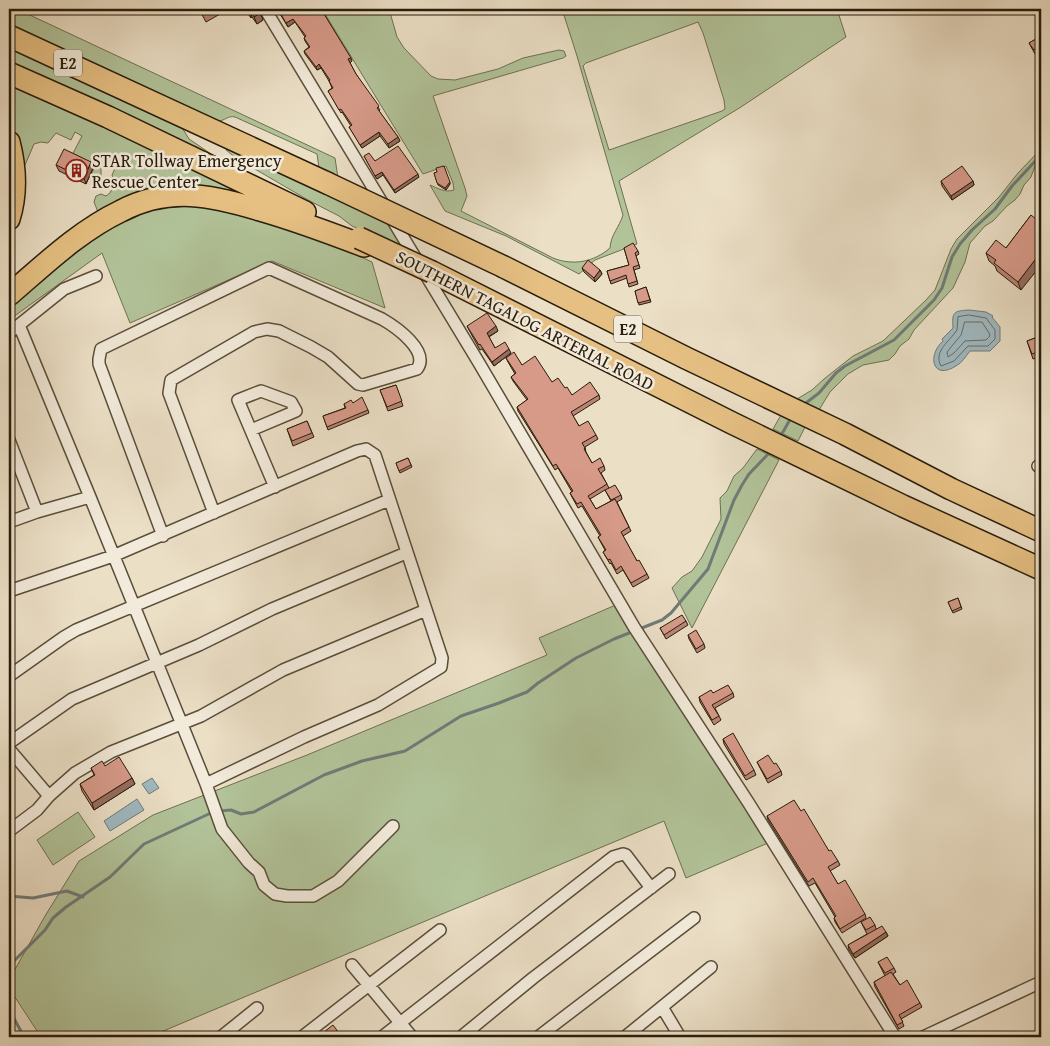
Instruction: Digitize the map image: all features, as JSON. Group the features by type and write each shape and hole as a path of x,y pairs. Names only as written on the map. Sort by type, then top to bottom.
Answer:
{"highway":[{"name":"SOUTHERN TAGALOG ARTERIAL ROAD","path":"9,36 504,267 845,434 951,489 1041,531"},
{"name":"SOUTHERN TAGALOG ARTERIAL ROAD","path":"9,72 108,117 361,242 432,272 732,423 1041,569"},
{"path":"9,142 16,179 9,219"},
{"path":"9,294 73,242 109,217 138,203 168,196 200,196 227,200 361,242"}],"street":[{"path":"265,9 479,363 638,632 748,802 895,1037"},
{"path":"163,536 99,364 101,349 268,268 382,319 398,328 406,336 419,354 420,360 417,368 369,385 358,384 328,358 311,347 279,331 267,329 254,332 170,380 169,394 214,513"},
{"path":"9,332 64,290 96,276"},
{"path":"19,325 206,784 222,829 249,863 259,872 264,885 275,894 313,896 338,881 393,826"},
{"path":"251,430 296,411 291,402 261,391 238,400 275,487"},
{"path":"9,440 37,512"},
{"path":"9,591 113,556 163,536 357,451 366,449 375,455 442,658 440,667 378,705 304,737 206,784"},
{"path":"9,522 90,497"},
{"path":"9,676 64,637 133,605 390,500"},
{"path":"9,743 72,700 199,646 272,610 406,552"},
{"path":"9,831 37,810 49,796 75,773 110,752 218,708 283,670 426,610"},
{"path":"9,749 49,796"},
{"path":"382,1037 613,857 626,855 651,888"},
{"path":"461,1037 533,978 669,874"},
{"path":"538,1037 694,918"},
{"path":"302,1037 440,930"},
{"path":"352,965 412,1037"},
{"path":"625,1037 712,967"},
{"path":"923,1037 1041,982"},
{"path":"662,1007 680,1037"},
{"path":"221,1037 257,1008"}],"green space":[{"path":"9,9 17,9 335,158 338,178 319,168 317,154 235,117 218,121 9,24"},
{"path":"322,9 389,9 397,37 404,48 431,76 438,79 455,80 498,69 523,58 559,50 564,51 566,56 563,58 433,96 467,196 461,211 553,258 576,262 597,257 610,248 623,215 562,9 837,9 846,37 741,107 619,181 637,244 595,260 579,274 506,236 445,211 430,185 444,191 454,190 446,166 423,174","holes":["698,22 724,100 725,109 609,150 583,66 586,63"]},
{"path":"9,44 181,126 189,139 220,160 9,65"},
{"path":"9,80 261,200 234,197 98,212 94,202 96,196 101,194 106,196 110,193 115,183 112,175 116,166 115,160 110,159 101,166 101,179 90,178 94,168 71,157 82,136 75,132 71,140 56,133 48,143 34,144 25,165 22,164 9,122"},
{"path":"228,147 394,227 407,251 352,226 339,216 236,158 226,150"},
{"path":"1041,149 1041,157 1020,194 993,221 985,226 970,243 965,262 953,288 914,330 909,339 900,346 895,354 889,360 863,365 848,374 830,392 819,410 797,399 812,390 853,356 883,341 926,300 935,290 951,249 957,239 999,197 1018,173"},
{"path":"201,203 320,238 372,262 385,308 272,261 130,323 102,253 9,320 9,301 80,243 145,209"},
{"path":"781,415 805,427 798,441 773,429"},
{"path":"757,449 779,460 692,628 672,588 682,577 692,571 702,557 721,519 720,498 727,491 734,476 743,468"},
{"path":"618,604 768,843 686,878 664,821 149,1037 41,1037 9,988 9,980 79,861 153,815 307,755 547,655 539,638"},
{"path":"78,812 95,837 53,865 37,840"}],"water":[{"path":"969,310 986,312 993,316 1000,327 1000,341 990,351 970,351 960,363 948,370 937,368 934,364 935,353 943,341 942,339 953,328 953,316 957,312"},
{"path":"152,778 159,788 149,794 142,784"},
{"path":"137,799 144,810 110,831 104,821"}],"building":[{"path":"200,9 213,9 203,14"},
{"path":"247,9 258,9 260,13 254,17 250,10 248,11"},
{"path":"278,9 321,9 351,58 348,59 356,74 398,137 388,144 379,132 360,145 349,127 352,125 341,109 339,110 328,91 333,88 330,80 319,64 316,67 304,51 310,47 304,38 306,36 293,19 286,23"},
{"path":"1041,36 1041,45 1034,50 1029,43"},
{"path":"398,146 418,174 394,190 382,172 375,176 364,156 369,153 375,161"},
{"name":"STAR Tollway Emergency Rescue Center","path":"64,149 91,162 84,178 56,165"},
{"path":"444,166 450,182 445,188 437,183 434,173 437,172 436,168"},
{"path":"962,166 973,181 951,196 941,181"},
{"path":"1031,215 1041,223 1041,252 1018,282 994,263 996,260 986,253 996,240 1006,248"},
{"path":"633,243 638,251 635,253 639,265 633,267 637,281 628,284 626,275 610,281 607,271 629,265 624,248"},
{"path":"588,260 600,270 594,278 582,268"},
{"path":"646,287 650,300 638,303 635,291"},
{"path":"487,313 496,326 487,333 495,348 505,342 509,349 492,362 467,326"},
{"path":"1035,338 1040,351 1032,354 1027,341"},
{"path":"514,352 522,365 535,356 552,382 558,378 572,395 590,382 599,395 571,412 579,426 588,421 596,435 582,443 584,449 592,463 600,458 604,466 598,469 607,484 588,496 596,509 615,499 629,527 621,532 637,561 639,560 647,574 631,583 621,566 616,570 610,559 608,560 603,552 606,550 598,537 601,535 581,502 577,504 570,493 573,491 556,464 553,466 517,407 528,399 511,377 516,373 506,358"},
{"path":"396,385 402,401 387,407 380,390"},
{"path":"362,397 368,410 327,427 323,416 346,408 344,404 351,400 353,403"},
{"path":"307,421 312,433 292,441 287,429"},
{"path":"408,458 411,465 399,471 396,463"},
{"path":"615,485 621,495 611,500 605,490"},
{"path":"958,598 961,607 952,611 948,602"},
{"path":"682,615 686,621 664,635 660,628"},
{"path":"696,630 704,644 696,649 688,635"},
{"path":"728,685 733,693 712,705 719,716 712,720 699,697 711,690 713,693"},
{"path":"733,733 754,770 745,776 723,739"},
{"path":"768,755 781,771 767,779 757,762"},
{"path":"119,757 132,778 92,803 80,784 95,775 91,768 102,761 105,766"},
{"path":"794,800 801,811 804,809 829,851 831,850 838,861 828,867 838,884 845,880 865,914 840,929 834,918 836,916 813,878 808,882 767,816"},
{"path":"870,917 875,925 866,930 861,922"},
{"path":"882,926 886,932 853,954 848,945"},
{"path":"887,957 894,968 885,973 878,962"},
{"path":"891,972 900,985 907,980 920,1003 899,1015 903,1022 897,1025 874,982"},
{"path":"333,1025 342,1037 328,1037 324,1032"},
{"path":"9,1028 13,1037 9,1037"}],"waterway":[{"path":"802,406 819,393 836,373 845,366 894,340 934,300 942,288 952,257 960,244 995,209 1012,186 1041,155"},
{"path":"779,439 792,416"},
{"path":"219,811 231,810 241,814 254,812 324,775 362,761 405,751 461,716 527,692 576,658 614,639 662,620 671,613 708,569 734,500 742,485 749,474 772,450"},
{"path":"9,966 45,930 53,918 110,877 144,844 213,812"},
{"path":"9,896 33,898 67,891 83,897"},
{"path":"9,1009 24,1037"}],"place":[{"name":"STAR Tollway Emergency Rescue Center","path":"76,170"}]}
